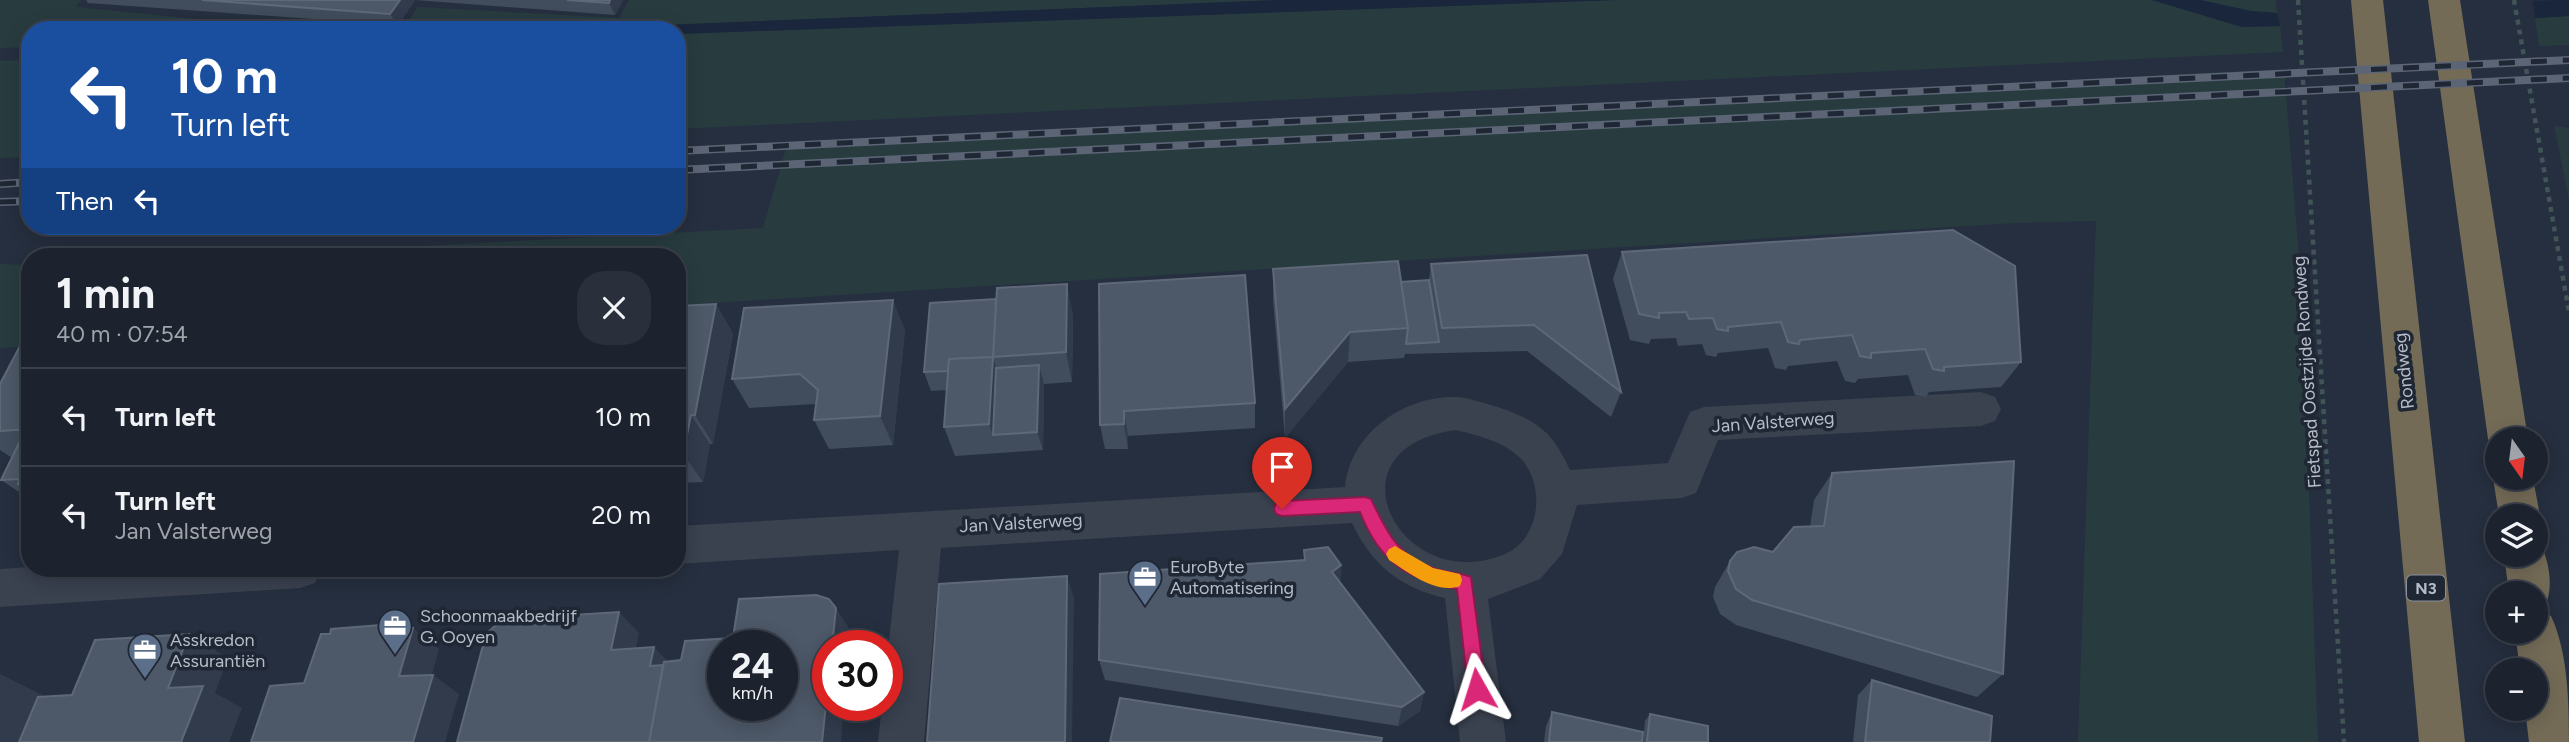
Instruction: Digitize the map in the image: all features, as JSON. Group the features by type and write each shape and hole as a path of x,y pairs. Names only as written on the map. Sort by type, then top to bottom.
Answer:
{"highway":[{"name":"Rondweg","path":"2367,0 2442,742"},
{"path":"2444,0 2506,427"},
{"path":"2538,644 2552,742"}],"street":[{"name":"Jan Valsterweg","path":"1558,489 1682,480 1704,424 1981,409"},
{"path":"1431,415 1483,415 1508,425 1530,440 1546,460 1558,489 1559,512 1549,540 1528,564 1499,578 1465,582 1430,576 1399,559 1377,533 1365,504 1365,480 1369,468 1373,457 1387,438 1407,424 1431,415"},
{"name":"Jan Valsterweg","path":"686,543 1365,504"},
{"path":"901,742 922,529"},
{"path":"0,588 174,577"},
{"path":"1465,582 1483,742"}],"path":[{"name":"Fietspad Oostzijde Rondweg","path":"2298,0 2344,742"},
{"path":"2514,0 2569,312"}],"green space":[{"path":"0,0 81,0 76,7 216,21 21,21 21,47 0,48"},
{"path":"629,0 1278,0 686,24 686,21 408,21 418,7 619,18"},
{"path":"1616,0 2152,0 2242,27 2280,26 2283,52 686,129 686,34"},
{"path":"2200,0 2276,0 2277,13 2251,11"},
{"path":"2569,16 2569,45 2539,46 2535,18"},
{"path":"21,60 21,157 0,158 0,61"},
{"path":"2284,69 2302,296 2318,742 2078,742 2096,221 2015,223 686,304 686,248 385,248 631,235 686,235 686,232 763,228 787,145"},
{"path":"2554,126 2569,128 2569,200"},
{"path":"0,264 21,265 21,347 0,348"}],"water":[{"path":"1278,0 1616,0 686,34 686,24"},
{"path":"2152,0 2200,0 2251,11 2277,13 2280,26 2242,27"},
{"path":"2569,0 2569,16 2535,18 2533,1"}],"building":[{"path":"202,0 400,0 390,14"},
{"path":"567,0 610,0 609,3"},
{"path":"1953,230 2015,266 2021,362 1944,367 1944,371 1933,369 1925,349 1871,353 1871,358 1860,356 1852,335 1800,340 1799,344 1788,342 1781,322 1728,327 1728,331 1717,329 1713,318 1689,319 1686,312 1659,313 1659,318 1639,314 1622,252"},
{"path":"1587,255 1621,392 1534,325 1442,328 1431,264"},
{"path":"1398,261 1408,328 1350,332 1285,409 1273,269"},
{"path":"1245,275 1255,403 1124,411 1124,424 1100,425 1099,284"},
{"path":"1429,280 1439,342 1406,344 1408,328 1401,282"},
{"path":"1067,284 1066,352 993,357 997,288"},
{"path":"996,299 993,357 949,359 948,371 924,372 930,303"},
{"path":"893,300 880,416 814,420 818,390 800,374 732,379 744,308"},
{"path":"716,304 695,415 691,415 686,439 686,306"},
{"path":"21,344 21,430 0,431 0,384"},
{"path":"993,357 989,424 944,427 949,359"},
{"path":"1039,365 1037,432 993,435 996,368"},
{"path":"21,441 21,484 18,484 20,479 1,480"},
{"path":"2014,461 2003,674 1752,600 1736,589 1728,571 1730,561 1737,552 1754,547 1773,552 1794,527 1824,526 1832,473"},
{"path":"1328,547 1341,565 1332,572 1424,692 1402,707 1099,660 1100,574 1305,560 1304,550"},
{"path":"1067,576 1065,742 927,742 939,584"},
{"path":"816,595 829,599 836,608 834,630 812,630 812,721 824,721 822,742 649,742 664,662 681,660 685,641 707,640 707,721 798,721 798,630 734,630 739,599"},
{"path":"619,612 611,650 654,647 650,666 663,665 649,742 457,742 486,634 497,624 511,619"},
{"path":"405,623 403,629 413,628 399,676 433,675 413,742 251,742 270,686 304,683 321,634 330,634 331,629"},
{"path":"189,634 168,688 203,686 181,742 19,742 38,697 72,695 95,640"},
{"path":"1872,680 1992,716 1990,742 1865,742"},
{"path":"1120,698 1382,738 1381,742 1110,742"},
{"path":"1552,712 1643,732 1642,742 1549,742"},
{"path":"1650,714 1708,726 1708,742 1647,742"}],"railway":[{"path":"686,151 2569,60"},
{"path":"686,170 2569,78"},
{"path":"0,184 21,183"},
{"path":"0,202 21,201"}],"slow traffic":[{"path":"1395,554 1399,559 1430,576 1454,580"}],"place":[{"name":"EuroByte Automatisering","path":"1145,607"},
{"name":"Schoonmaakbedrijf G. Ooyen","path":"395,656"},
{"name":"Asskredon Assurantiën","path":"145,680"}],"route":[{"path":"1282,509 1365,504 1377,533 1399,559 1430,576 1465,582 1477,689"}]}
